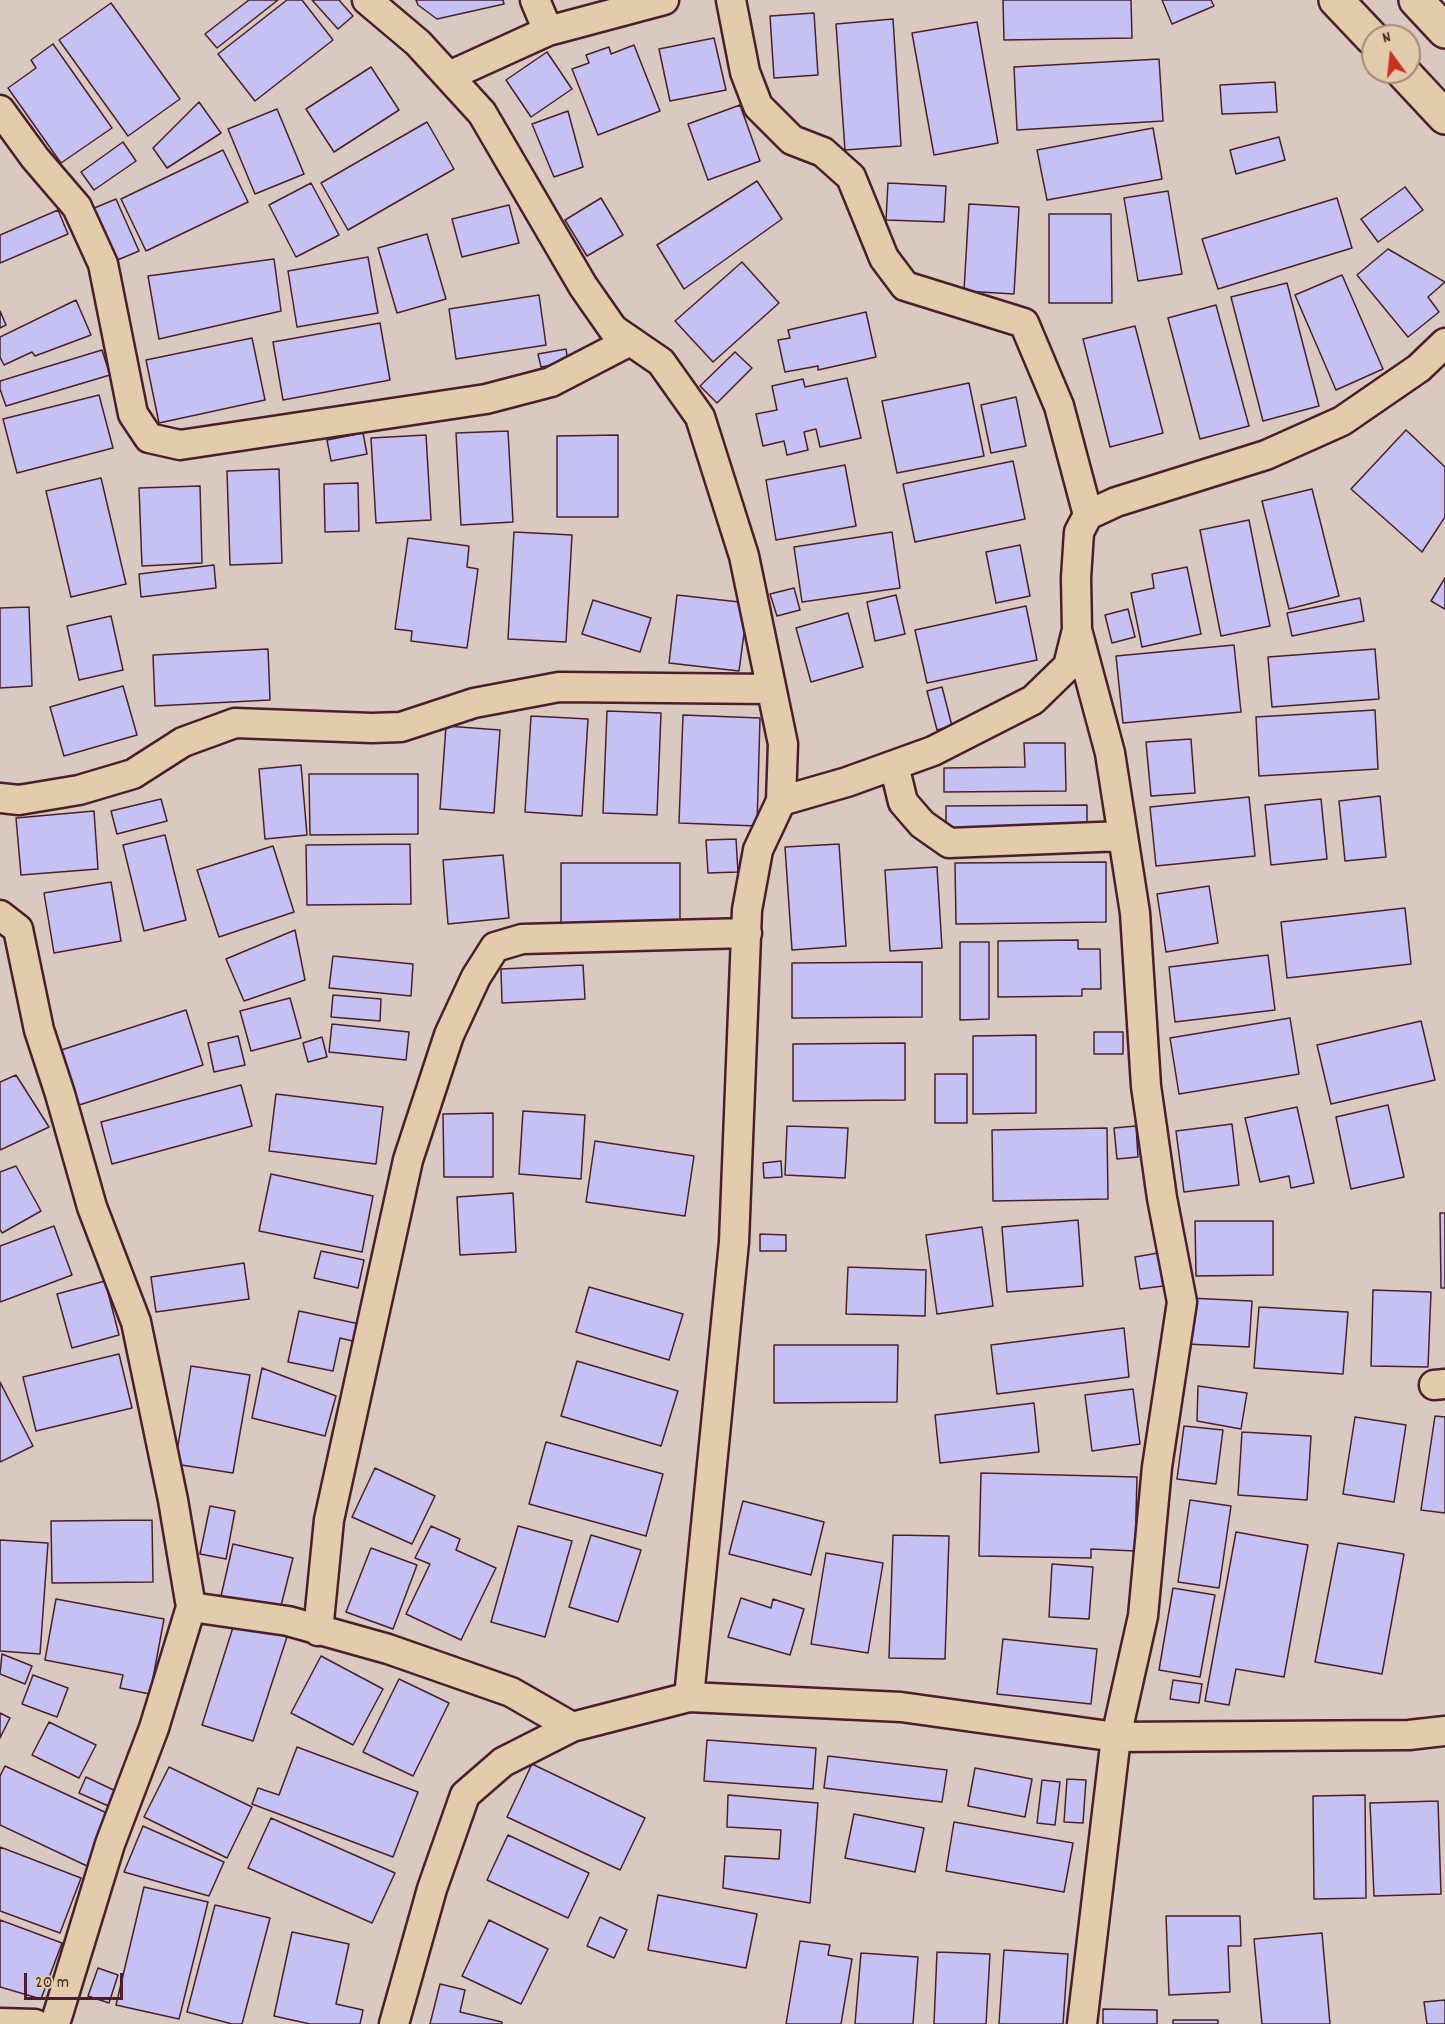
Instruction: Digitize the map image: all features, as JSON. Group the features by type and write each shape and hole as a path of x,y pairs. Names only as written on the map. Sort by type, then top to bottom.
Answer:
{"highway":[{"path":"1336,0 1361,26"},
{"path":"1416,0 1445,31"},
{"path":"1414,84 1445,117"}],"street":[{"path":"368,0 418,44 482,113 583,286 613,329 661,362 700,417 744,556 783,744 781,801 758,850 747,910 734,1242 689,1697"},
{"path":"535,0 548,31"},
{"path":"449,76 548,31 664,0"},
{"path":"731,0 744,72 758,106 792,140 823,152 851,177 884,258 905,286 1024,323 1059,406 1088,516"},
{"path":"0,110 35,158 77,207 103,264 133,414 149,438 180,445 486,399 551,382 630,341"},
{"path":"1082,2024 1116,1737 1143,1616 1157,1467 1182,1302 1162,1198 1146,1086 1135,913 1123,836 1110,753 1077,630 1076,578 1079,532 1088,516 1116,502 1266,455 1342,421 1419,368 1445,343"},
{"path":"781,801 847,782 933,751 1033,700 1068,666 1077,630"},
{"path":"0,798 19,800 79,790 133,774 183,742 235,723 401,728 474,703 559,687 771,689"},
{"path":"894,765 903,802 922,824 949,843 1123,836"},
{"path":"0,915 18,928 39,1030 92,1207 136,1322 174,1500 191,1607 154,1728 110,1844 55,2024"},
{"path":"318,1631 329,1520 408,1160 449,1035 476,977 495,947 522,939 747,933"},
{"path":"191,1607 288,1621 388,1649 511,1692 572,1727"},
{"path":"394,2024 432,1889 465,1795 503,1762 572,1727 689,1697 901,1707 1116,1737 1409,1735 1445,1731"},
{"path":"0,2023 34,2024"}],"building":[{"path":"249,0 278,0 217,48 205,34"},
{"path":"287,0 302,0 333,40 255,101 218,54"},
{"path":"312,0 339,0 353,16 338,29"},
{"path":"416,0 503,0 504,4 437,19 418,5"},
{"path":"1003,0 1131,0 1132,38 1004,40"},
{"path":"1162,0 1211,0 1214,6 1172,24"},
{"path":"111,3 180,99 128,136 59,40"},
{"path":"814,13 818,75 774,78 770,16"},
{"path":"893,19 901,146 845,150 836,24"},
{"path":"977,22 998,143 934,155 912,33"},
{"path":"714,38 726,90 670,101 659,49"},
{"path":"53,44 112,128 61,163 8,88 36,68 31,60"},
{"path":"634,45 660,111 598,135 572,69 589,63 586,55 609,47 611,54"},
{"path":"547,52 572,89 531,117 506,80"},
{"path":"1159,59 1163,121 1017,130 1014,67"},
{"path":"371,67 399,110 334,152 306,109"},
{"path":"1275,82 1277,112 1222,114 1220,85"},
{"path":"199,102 221,133 167,168 153,148"},
{"path":"740,105 760,161 708,180 688,124"},
{"path":"277,109 304,174 255,194 228,129"},
{"path":"568,111 583,167 554,177 532,124"},
{"path":"427,122 454,169 348,230 321,183"},
{"path":"1153,128 1162,179 1047,200 1037,150"},
{"path":"1279,137 1285,160 1236,174 1230,150"},
{"path":"123,142 136,161 94,190 81,172"},
{"path":"223,150 248,202 146,251 121,199"},
{"path":"757,181 782,219 684,289 657,245"},
{"path":"311,183 339,235 296,257 269,205"},
{"path":"888,183 946,186 944,222 886,220"},
{"path":"1405,187 1423,210 1378,242 1361,219"},
{"path":"1168,191 1182,274 1138,281 1124,198"},
{"path":"601,198 623,235 587,256 565,220"},
{"path":"1337,198 1352,248 1218,289 1202,239"},
{"path":"116,199 139,251 115,261 92,209"},
{"path":"969,204 1019,207 1014,294 964,291"},
{"path":"509,205 519,243 462,257 452,219"},
{"path":"58,210 68,234 0,263 0,235"},
{"path":"1049,214 1111,214 1112,303 1049,303"},
{"path":"427,234 446,299 397,313 378,248"},
{"path":"1388,249 1445,282 1428,297 1439,312 1408,337 1357,275"},
{"path":"368,257 378,313 297,327 288,271"},
{"path":"274,259 281,311 159,339 148,276"},
{"path":"742,262 779,303 713,362 675,321"},
{"path":"1342,275 1383,369 1336,390 1295,295"},
{"path":"1287,283 1319,406 1263,421 1231,297"},
{"path":"539,295 546,345 456,359 449,309"},
{"path":"76,300 91,335 35,356 32,352 4,365 0,357 0,337"},
{"path":"1216,305 1249,426 1200,439 1168,318"},
{"path":"0,311 6,325 0,328"},
{"path":"866,312 876,357 818,370 818,366 785,372 778,340 790,338 788,330"},
{"path":"380,323 390,380 283,400 273,342"},
{"path":"1135,326 1163,433 1110,447 1083,339"},
{"path":"252,338 265,400 159,423 146,360"},
{"path":"566,349 568,362 541,367 538,354"},
{"path":"102,350 110,375 6,406 0,389 0,381"},
{"path":"735,352 752,368 717,403 700,386"},
{"path":"847,378 861,438 820,447 816,429 804,432 808,450 787,455 784,441 763,446 756,414 777,410 772,386 803,379 805,387"},
{"path":"969,383 984,456 897,473 882,401"},
{"path":"99,395 113,448 17,473 3,419"},
{"path":"1016,397 1026,446 991,453 981,405"},
{"path":"1406,430 1445,467 1445,517 1422,552 1351,489"},
{"path":"508,431 513,522 461,525 456,433"},
{"path":"363,433 367,454 331,461 327,440"},
{"path":"426,435 431,520 376,523 371,438"},
{"path":"618,435 618,517 557,517 557,436"},
{"path":"1013,461 1025,519 915,542 903,484"},
{"path":"845,465 856,526 776,540 766,480"},
{"path":"279,469 282,563 230,565 227,471"},
{"path":"101,478 126,584 71,597 46,491"},
{"path":"358,483 359,531 325,532 324,484"},
{"path":"200,486 202,563 142,566 139,488"},
{"path":"1312,489 1339,596 1289,609 1262,501"},
{"path":"1249,520 1270,626 1221,636 1200,530"},
{"path":"514,532 572,535 566,642 508,639"},
{"path":"892,532 900,588 802,602 794,547"},
{"path":"408,538 469,546 467,567 478,569 467,648 411,641 412,631 395,629"},
{"path":"1020,545 1030,596 996,603 986,552"},
{"path":"214,565 216,588 141,597 139,574"},
{"path":"1187,567 1201,634 1142,647 1131,593 1154,588 1152,574"},
{"path":"1445,578 1445,609 1431,601"},
{"path":"794,588 800,610 777,616 770,594"},
{"path":"677,595 748,603 739,671 669,663"},
{"path":"896,595 905,634 875,641 867,602"},
{"path":"1360,598 1364,621 1292,636 1287,613"},
{"path":"593,600 651,618 640,652 582,634"},
{"path":"1026,606 1037,660 927,683 915,630"},
{"path":"29,607 32,686 0,688 0,608"},
{"path":"1128,609 1135,637 1112,643 1105,615"},
{"path":"848,613 863,667 811,682 796,628"},
{"path":"111,616 123,670 79,680 67,626"},
{"path":"1234,645 1241,712 1123,723 1116,656"},
{"path":"268,649 270,700 155,706 153,655"},
{"path":"1375,649 1379,699 1272,707 1268,657"},
{"path":"123,686 137,735 64,756 50,707"},
{"path":"942,687 952,726 937,730 927,691"},
{"path":"1375,710 1378,769 1259,776 1256,717"},
{"path":"607,711 661,713 657,815 603,813"},
{"path":"683,715 760,718 757,826 679,823"},
{"path":"531,716 588,719 582,816 525,812"},
{"path":"446,726 500,730 494,813 440,809"},
{"path":"1191,739 1195,793 1151,796 1146,742"},
{"path":"1024,743 1065,743 1066,791 944,792 944,768 1025,767"},
{"path":"301,765 307,835 265,839 259,769"},
{"path":"309,774 418,774 418,834 310,835"},
{"path":"1380,796 1386,857 1345,861 1339,801"},
{"path":"1249,797 1255,856 1156,866 1150,807"},
{"path":"161,799 167,821 117,834 111,811"},
{"path":"1321,799 1327,859 1271,865 1265,805"},
{"path":"1087,805 1087,831 946,833 946,806"},
{"path":"94,811 98,869 21,875 16,818"},
{"path":"165,835 186,920 144,931 123,845"},
{"path":"736,839 738,872 708,873 706,840"},
{"path":"410,844 411,904 307,905 306,845"},
{"path":"839,844 846,946 792,950 785,847"},
{"path":"273,846 294,912 219,937 197,870"},
{"path":"503,855 509,918 448,924 443,860"},
{"path":"1106,862 1106,922 956,924 955,863"},
{"path":"561,863 680,863 680,926 561,926"},
{"path":"937,867 942,948 890,951 885,870"},
{"path":"111,882 121,941 54,953 44,893"},
{"path":"1209,886 1218,943 1166,952 1157,894"},
{"path":"1405,908 1411,964 1287,978 1281,922"},
{"path":"295,930 305,980 244,1001 226,959"},
{"path":"1078,940 1078,949 1100,949 1101,989 1082,989 1082,996 998,997 998,941"},
{"path":"960,942 989,942 989,1019 960,1020"},
{"path":"1268,955 1275,1010 1175,1022 1169,967"},
{"path":"333,956 413,964 411,996 329,988"},
{"path":"922,962 922,1017 792,1018 792,963"},
{"path":"583,965 585,999 502,1003 501,969"},
{"path":"333,995 381,999 380,1021 331,1017"},
{"path":"290,998 301,1038 251,1051 240,1011"},
{"path":"186,1010 203,1065 73,1107 55,1052"},
{"path":"1290,1018 1299,1074 1179,1094 1170,1038"},
{"path":"1421,1021 1435,1080 1331,1104 1317,1045"},
{"path":"332,1024 409,1032 406,1060 329,1052"},
{"path":"1094,1032 1123,1032 1123,1054 1094,1054"},
{"path":"1036,1035 1036,1113 973,1114 973,1036"},
{"path":"238,1036 245,1065 214,1072 208,1043"},
{"path":"322,1037 327,1057 308,1062 303,1043"},
{"path":"905,1043 905,1100 793,1101 793,1044"},
{"path":"935,1074 967,1074 967,1123 935,1123"},
{"path":"16,1075 49,1127 0,1150 0,1082"},
{"path":"241,1085 252,1126 112,1164 101,1122"},
{"path":"276,1094 383,1107 376,1164 269,1151"},
{"path":"1388,1105 1404,1177 1351,1189 1336,1117"},
{"path":"1297,1107 1314,1183 1291,1188 1289,1176 1260,1182 1245,1118"},
{"path":"523,1111 585,1115 581,1179 519,1174"},
{"path":"493,1113 493,1177 444,1177 443,1114"},
{"path":"1232,1124 1239,1185 1184,1192 1176,1131"},
{"path":"787,1126 848,1128 845,1178 785,1175"},
{"path":"1136,1126 1138,1157 1117,1159 1114,1128"},
{"path":"1107,1128 1108,1199 993,1201 992,1130"},
{"path":"595,1141 694,1156 685,1216 586,1202"},
{"path":"781,1161 782,1177 764,1178 763,1163"},
{"path":"16,1166 41,1211 2,1233 0,1229 0,1172"},
{"path":"271,1174 373,1196 362,1252 259,1231"},
{"path":"513,1193 516,1252 460,1255 457,1197"},
{"path":"1440,1213 1445,1213 1445,1288 1441,1288"},
{"path":"1078,1220 1083,1286 1007,1292 1002,1227"},
{"path":"1195,1221 1273,1221 1273,1275 1196,1276"},
{"path":"54,1226 72,1275 0,1302 0,1246"},
{"path":"982,1227 993,1306 937,1314 926,1235"},
{"path":"760,1234 786,1235 786,1251 760,1251"},
{"path":"321,1251 364,1260 358,1288 314,1278"},
{"path":"1158,1253 1163,1286 1140,1289 1135,1257"},
{"path":"244,1263 249,1299 156,1312 151,1277"},
{"path":"848,1267 926,1270 925,1316 846,1314"},
{"path":"105,1281 119,1335 72,1348 57,1294"},
{"path":"589,1287 683,1314 669,1360 576,1332"},
{"path":"1373,1290 1431,1292 1428,1367 1371,1366"},
{"path":"1189,1298 1252,1301 1249,1347 1187,1344"},
{"path":"1259,1307 1348,1312 1343,1374 1254,1368"},
{"path":"299,1311 364,1325 361,1343 340,1338 333,1371 288,1362"},
{"path":"1124,1328 1129,1377 997,1394 991,1345"},
{"path":"774,1345 898,1345 897,1402 774,1403"},
{"path":"119,1354 132,1408 36,1431 23,1377"},
{"path":"577,1361 678,1391 661,1446 561,1416"},
{"path":"191,1366 250,1375 233,1473 175,1464"},
{"path":"262,1368 336,1396 325,1436 252,1418"},
{"path":"0,1382 33,1446 0,1462"},
{"path":"1198,1386 1247,1393 1241,1429 1197,1421"},
{"path":"1133,1389 1140,1444 1092,1451 1085,1395"},
{"path":"1034,1403 1039,1452 940,1463 935,1415"},
{"path":"1435,1416 1445,1417 1445,1513 1421,1510"},
{"path":"1355,1417 1406,1425 1394,1502 1343,1494"},
{"path":"1184,1426 1223,1430 1216,1484 1177,1479"},
{"path":"1242,1432 1311,1436 1307,1500 1238,1495"},
{"path":"546,1442 663,1474 646,1536 529,1504"},
{"path":"375,1468 435,1496 412,1544 352,1517"},
{"path":"981,1473 1137,1477 1135,1551 1091,1549 1091,1558 979,1556"},
{"path":"1190,1500 1231,1506 1219,1588 1178,1582"},
{"path":"743,1501 824,1522 811,1575 729,1554"},
{"path":"210,1506 235,1511 226,1559 200,1554"},
{"path":"152,1520 153,1582 52,1583 51,1521"},
{"path":"431,1526 460,1539 456,1550 496,1568 461,1640 406,1614 430,1564 415,1558"},
{"path":"518,1526 572,1541 545,1637 491,1622"},
{"path":"1236,1532 1308,1545 1284,1677 1236,1669 1229,1705 1205,1701"},
{"path":"591,1535 641,1550 618,1622 569,1607"},
{"path":"893,1535 949,1536 945,1659 889,1658"},
{"path":"0,1540 48,1543 40,1654 0,1651"},
{"path":"1338,1543 1404,1554 1382,1674 1315,1662"},
{"path":"233,1544 293,1558 280,1610 221,1596"},
{"path":"371,1548 417,1565 393,1629 346,1612"},
{"path":"826,1553 883,1563 868,1653 811,1644"},
{"path":"1052,1564 1093,1567 1089,1619 1049,1617"},
{"path":"1173,1588 1215,1595 1200,1677 1159,1670"},
{"path":"741,1598 771,1608 773,1599 804,1609 790,1655 728,1637"},
{"path":"56,1599 164,1619 150,1694 120,1688 123,1675 45,1660"},
{"path":"235,1621 287,1637 253,1741 202,1725"},
{"path":"1003,1639 1097,1649 1091,1704 997,1694"},
{"path":"2,1654 32,1666 25,1684 0,1674"},
{"path":"321,1656 383,1689 353,1745 291,1713"},
{"path":"33,1675 68,1688 57,1717 22,1704"},
{"path":"399,1679 449,1703 413,1776 363,1752"},
{"path":"1173,1680 1202,1684 1199,1703 1170,1699"},
{"path":"0,1713 10,1718 0,1738"},
{"path":"49,1722 96,1745 79,1778 32,1755"},
{"path":"707,1740 816,1748 813,1789 704,1781"},
{"path":"297,1747 418,1792 393,1857 252,1804 258,1788 279,1795"},
{"path":"828,1756 947,1770 942,1802 824,1788"},
{"path":"532,1764 645,1818 620,1870 507,1817"},
{"path":"5,1766 111,1815 87,1866 0,1825 0,1776"},
{"path":"169,1767 252,1807 227,1858 144,1817"},
{"path":"975,1768 1032,1779 1025,1817 968,1806"},
{"path":"86,1777 120,1793 113,1808 79,1793"},
{"path":"1067,1779 1086,1780 1083,1823 1064,1822"},
{"path":"1042,1780 1060,1782 1055,1825 1037,1823"},
{"path":"728,1795 818,1803 810,1903 723,1888 725,1856 779,1859 781,1830 727,1827"},
{"path":"1365,1795 1366,1898 1314,1899 1313,1796"},
{"path":"1438,1801 1441,1894 1374,1896 1370,1803"},
{"path":"854,1814 924,1828 915,1872 845,1858"},
{"path":"271,1818 395,1873 372,1923 248,1868"},
{"path":"954,1822 1073,1843 1064,1892 946,1871"},
{"path":"143,1826 224,1862 209,1896 124,1872"},
{"path":"508,1835 589,1873 568,1918 487,1880"},
{"path":"0,1847 81,1878 60,1933 0,1911"},
{"path":"144,1887 208,1902 179,2019 116,2005"},
{"path":"658,1895 757,1914 746,1968 648,1950"},
{"path":"215,1905 270,1918 242,2024 232,2024 187,2012"},
{"path":"1166,1916 1240,1916 1241,1946 1228,1946 1230,1992 1169,1995"},
{"path":"600,1917 627,1930 614,1958 587,1946"},
{"path":"0,1920 62,1943 41,1999 0,1987"},
{"path":"489,1920 548,1949 521,2004 462,1976"},
{"path":"292,1932 349,1944 336,2004 363,2010 360,2024 310,2024 274,2016"},
{"path":"1322,1933 1330,2024 1262,2024 1254,1939"},
{"path":"800,1941 830,1945 828,1955 852,1959 841,2024 786,2024"},
{"path":"1004,1950 1068,1954 1063,2024 999,2024"},
{"path":"937,1952 990,1954 986,2024 934,2024"},
{"path":"861,1953 918,1957 913,2024 855,2024"},
{"path":"98,1968 118,1975 109,2003 88,1996"},
{"path":"440,1984 465,1990 460,2012 502,2022 502,2024 430,2024"},
{"path":"1445,2000 1445,2024 1427,2024 1424,2002"},
{"path":"1103,2009 1157,2010 1157,2024 1103,2024"},
{"path":"1173,2020 1218,2020 1218,2024 1173,2024"}]}
